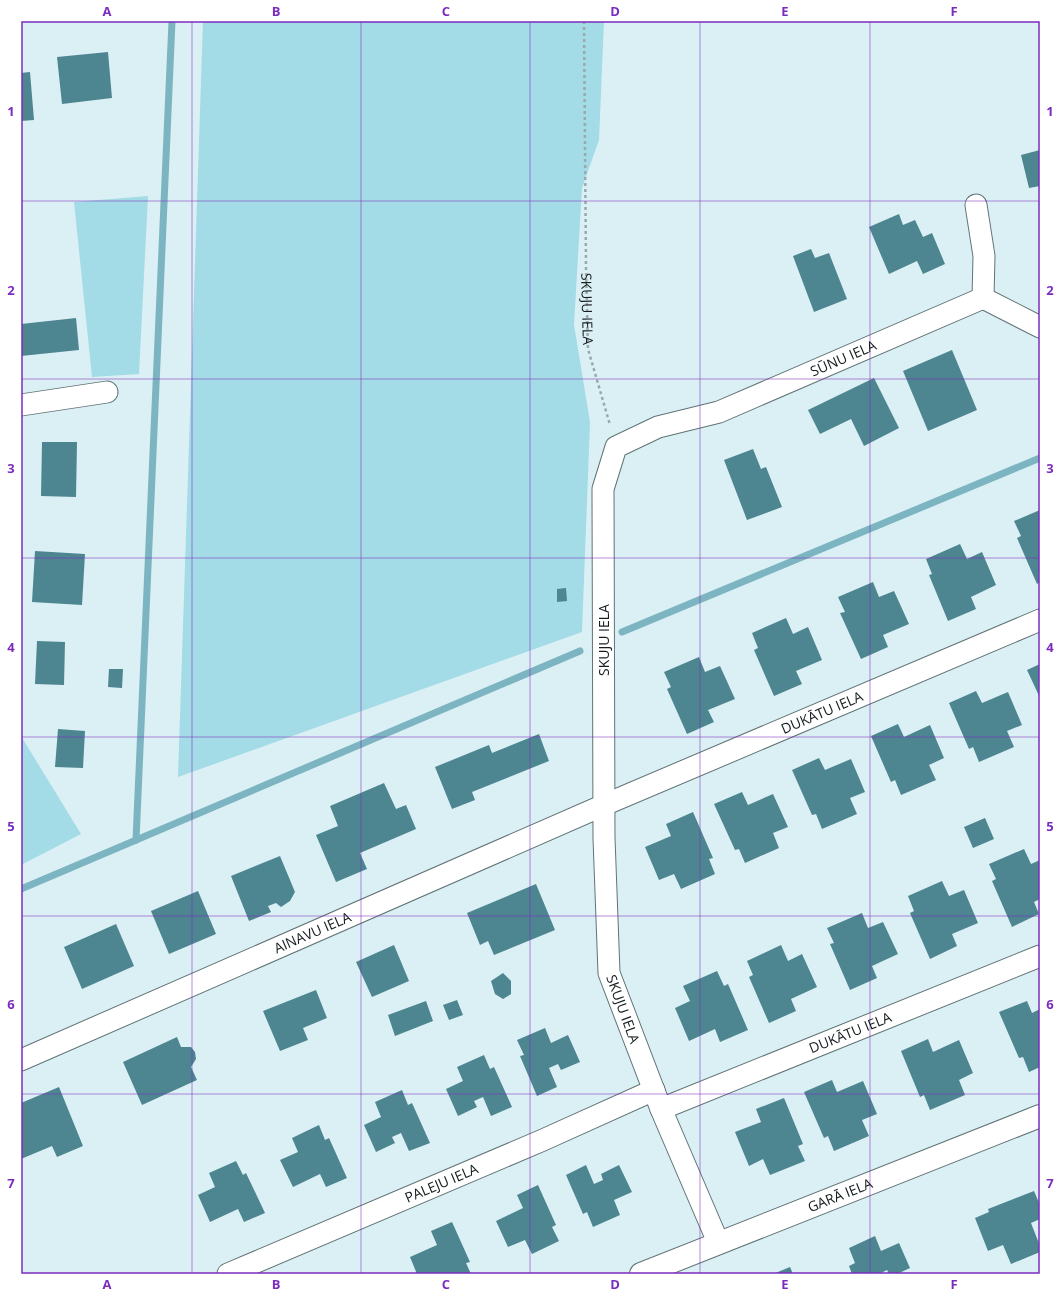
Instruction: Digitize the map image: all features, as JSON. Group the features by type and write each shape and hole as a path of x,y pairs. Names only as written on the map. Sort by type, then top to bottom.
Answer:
{"street":[{"path":"976,206 984,256 983,298 1040,327"},
{"name":"SŪNU IELA","path":"616,446 658,426 719,412 983,298"},
{"path":"21,405 107,392"},
{"name":"SKUJU IELA","path":"616,446 604,489 604,805 609,974 657,1100 718,1242"},
{"name":"DUKĀTU IELA","path":"604,805 1040,620"},
{"name":"AINAVU IELA","path":"21,1060 604,805"},
{"name":"DUKĀTU IELA","path":"657,1100 1040,956"},
{"name":"PALEJU IELA","path":"228,1274 543,1140 657,1100"},
{"name":"GARĀ IELA","path":"641,1274 718,1242 1040,1116"}],"path":[{"name":"SKUJU IELA","path":"584,21 588,349 616,446"}],"shaded area":[{"path":"203,21 604,21 599,140 582,188 574,325 590,422 582,632 178,777"},
{"path":"148,196 139,374 92,377 74,202"},
{"path":"21,736 81,834 21,865"}],"building":[{"path":"108,52 112,98 62,104 57,57"},
{"path":"30,72 34,120 21,121 21,73"},
{"path":"1040,150 1040,186 1029,188 1021,155"},
{"path":"899,214 903,225 915,220 923,237 932,233 945,264 923,274 917,261 889,274 869,227"},
{"path":"811,249 815,258 829,253 847,299 814,312 793,256"},
{"path":"76,318 79,350 21,356 21,324"},
{"path":"952,350 977,410 928,431 903,371"},
{"path":"874,378 899,428 864,446 851,419 820,434 808,410"},
{"path":"42,442 77,442 76,497 41,496"},
{"path":"753,449 761,469 766,467 782,507 747,520 724,460"},
{"path":"1040,510 1040,582 1037,584 1017,538 1021,536 1014,521"},
{"path":"960,544 967,559 982,552 996,585 971,597 976,609 948,621 929,575 932,574 926,559"},
{"path":"35,551 85,554 82,605 32,602"},
{"path":"873,582 879,597 894,591 909,624 883,635 888,647 861,659 840,613 845,612 838,597"},
{"path":"566,588 567,601 557,602 557,589"},
{"path":"786,618 793,634 808,627 822,660 796,671 802,684 774,696 754,650 758,648 752,633"},
{"path":"37,641 65,642 64,685 35,684"},
{"path":"699,657 705,672 720,666 735,699 708,710 714,722 687,734 667,689 671,687 664,672"},
{"path":"1040,664 1040,698 1027,670"},
{"path":"109,669 123,669 122,688 108,687"},
{"path":"976,691 982,703 1008,692 1022,725 1007,731 1014,747 979,762 973,747 969,749 949,703"},
{"path":"898,724 904,737 930,725 944,758 929,765 936,780 901,795 895,780 891,782 871,736"},
{"path":"58,729 85,731 83,768 55,767"},
{"path":"539,734 549,761 472,792 475,800 452,809 435,767 489,745 492,753"},
{"path":"819,758 825,770 851,759 865,792 850,798 857,814 822,829 816,814 812,815 792,770"},
{"path":"384,783 396,809 406,805 416,829 360,853 367,869 336,882 316,835 338,826 330,806"},
{"path":"742,792 748,805 773,794 788,827 773,833 779,848 745,863 739,849 735,850 714,804"},
{"path":"693,812 713,858 709,859 715,874 681,889 674,874 659,880 645,847 671,836 666,824"},
{"path":"985,818 994,839 973,848 964,827"},
{"path":"1024,849 1031,864 1040,860 1040,899 1034,902 1039,914 1012,927 992,881 996,879 989,864"},
{"path":"280,856 295,892 290,901 281,907 276,903 268,906 271,912 249,921 231,876"},
{"path":"942,881 949,896 964,890 978,923 952,934 957,946 930,959 910,913 914,911 908,896"},
{"path":"536,884 555,930 494,955 488,941 480,945 467,913"},
{"path":"198,891 216,934 169,954 151,911"},
{"path":"862,913 868,928 883,922 898,954 872,966 877,978 850,990 830,944 834,943 827,928"},
{"path":"116,924 134,966 82,989 64,947"},
{"path":"394,945 409,981 372,997 356,962"},
{"path":"781,945 788,961 802,954 817,987 791,999 796,1011 769,1023 749,977 753,975 747,961"},
{"path":"717,971 724,986 728,984 748,1030 720,1042 715,1029 689,1041 675,1008 690,1001 683,986"},
{"path":"503,973 511,981 511,994 503,999 495,994 491,981"},
{"path":"316,990 327,1018 303,1028 308,1040 280,1051 263,1011"},
{"path":"457,1000 463,1015 449,1020 443,1005"},
{"path":"426,1001 433,1021 395,1036 388,1015"},
{"path":"1027,1001 1032,1013 1040,1009 1040,1067 1029,1072 1023,1057 1019,1058 999,1012"},
{"path":"545,1028 551,1043 568,1035 580,1062 561,1070 558,1064 549,1068 557,1087 537,1096 520,1056 524,1055 517,1040"},
{"path":"177,1037 181,1047 191,1047 195,1052 196,1059 191,1067 197,1080 142,1105 123,1062"},
{"path":"928,1039 933,1052 959,1040 973,1073 959,1080 965,1095 930,1110 924,1095 920,1097 901,1051"},
{"path":"484,1055 490,1069 494,1067 512,1107 491,1116 483,1097 474,1101 477,1107 458,1116 446,1089 463,1081 457,1067"},
{"path":"832,1080 837,1092 863,1081 877,1114 862,1120 869,1136 834,1151 828,1136 824,1138 804,1092"},
{"path":"59,1087 83,1146 57,1157 52,1146 21,1159 21,1103"},
{"path":"402,1090 408,1105 412,1103 430,1143 409,1151 401,1133 392,1137 395,1143 376,1152 364,1125 381,1117 375,1102"},
{"path":"784,1098 803,1144 798,1146 805,1161 770,1175 763,1159 749,1166 735,1132 761,1122 756,1109"},
{"path":"319,1125 325,1140 329,1138 347,1178 326,1187 320,1174 293,1187 280,1160 298,1152 292,1138"},
{"path":"236,1161 243,1175 246,1173 265,1213 244,1222 238,1209 210,1222 198,1195 215,1187 209,1173"},
{"path":"586,1165 594,1184 603,1180 601,1174 619,1165 632,1192 614,1200 620,1215 593,1227 587,1212 583,1214 566,1175"},
{"path":"538,1185 556,1225 552,1227 559,1241 532,1254 525,1240 508,1247 496,1221 523,1208 517,1195"},
{"path":"1034,1191 1040,1205 1040,1219 1031,1223 1040,1246 1040,1252 1011,1264 1003,1245 988,1251 975,1218 989,1212 988,1209"},
{"path":"452,1222 470,1262 466,1263 471,1274 417,1274 410,1257 437,1245 431,1231"},
{"path":"875,1236 881,1251 899,1243 910,1268 897,1274 889,1274 887,1270 879,1274 852,1274 849,1266 855,1263 849,1248"},
{"path":"790,1267 793,1274 773,1274"}],"waterway":[{"path":"136,840 172,21"},
{"path":"622,632 1040,458"},
{"path":"21,889 580,651"}]}
